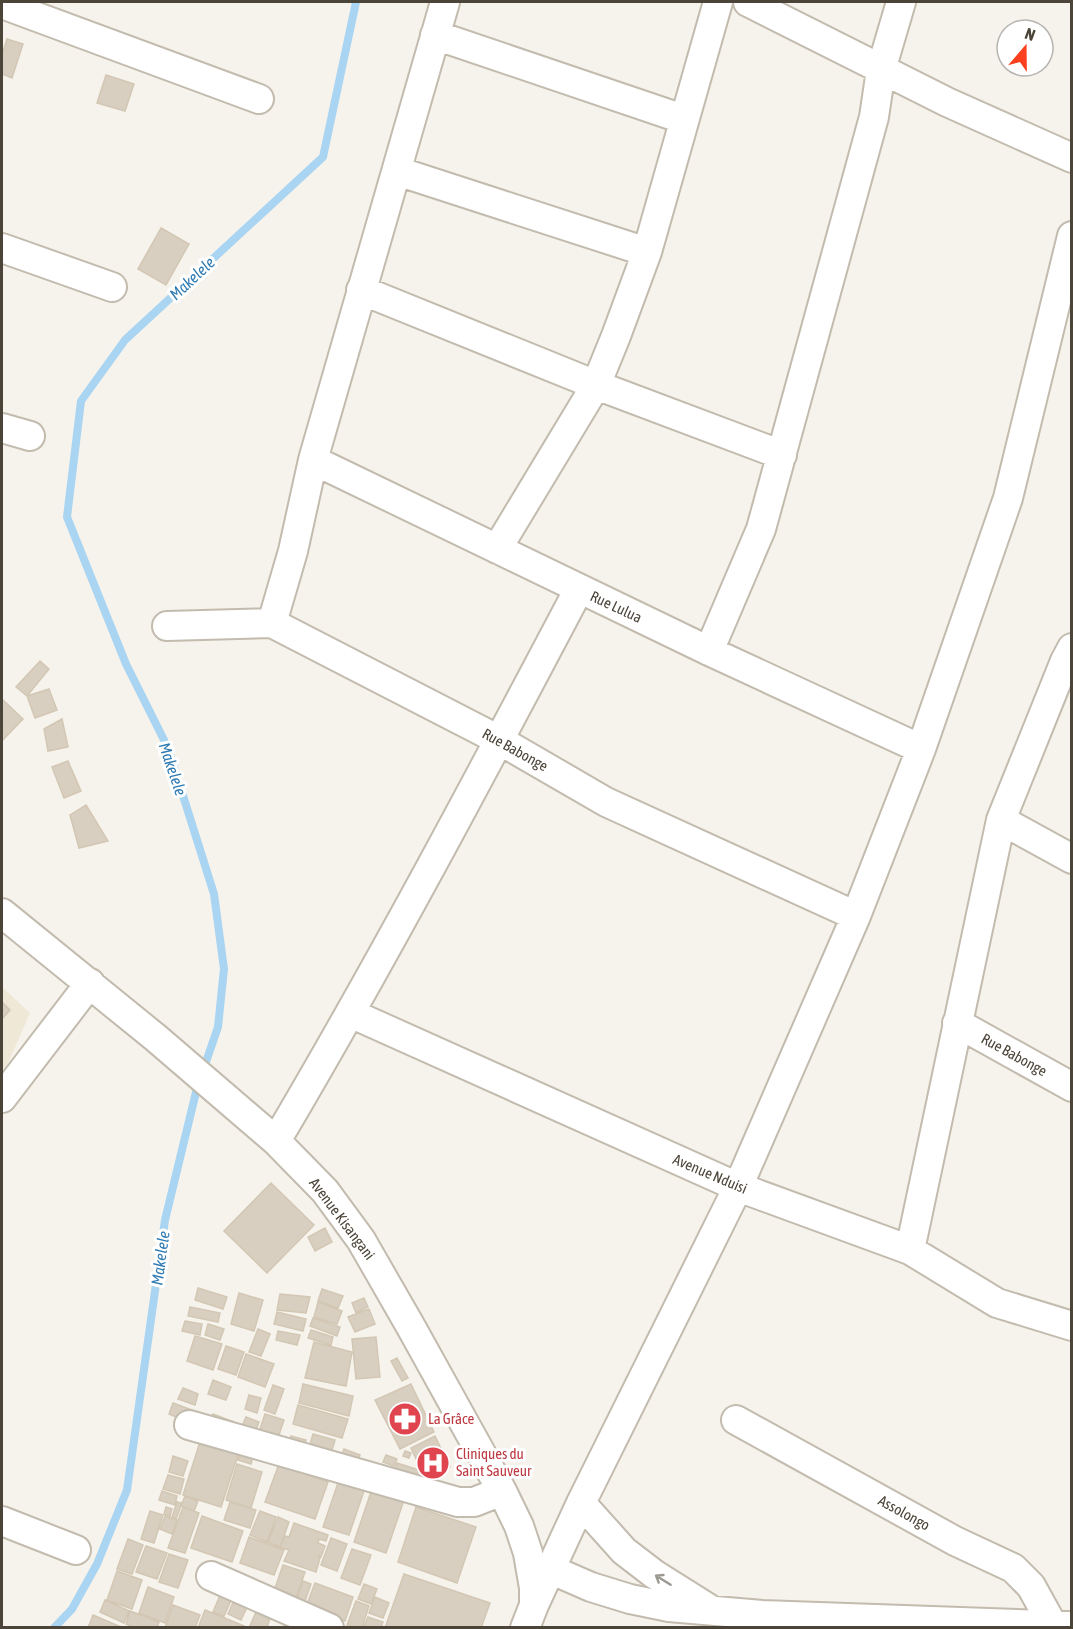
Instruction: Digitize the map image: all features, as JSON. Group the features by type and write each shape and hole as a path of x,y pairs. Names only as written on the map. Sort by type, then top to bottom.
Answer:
{"street":[{"path":"272,622 293,551 313,460 445,2"},
{"path":"497,549 596,385 616,336 647,252 718,2"},
{"path":"748,2 881,70 1071,159"},
{"path":"709,651 752,553 782,455 874,117 881,70 901,2"},
{"path":"2,4 259,99"},
{"path":"435,35 683,119"},
{"path":"397,171 647,252"},
{"path":"2,248 112,287"},
{"path":"530,1616 582,1503 738,1187 856,916 921,749 1008,498 1070,254"},
{"path":"361,290 596,385 782,455"},
{"path":"2,428 30,436"},
{"name":"Rue Lulua","path":"313,460 709,651 921,749"},
{"path":"276,1141 350,1013 500,740 579,589"},
{"name":"Rue Babonge","path":"167,626 272,622 500,740 606,802 856,916"},
{"path":"910,1250 1001,820 1071,648"},
{"path":"1001,820 1071,859"},
{"name":"Avenue Kisangani","path":"2,913 90,983 242,1111 276,1141 325,1191 361,1240 502,1491 519,1526 532,1571 530,1616"},
{"path":"2,1098 90,983"},
{"name":"Avenue Nduisi","path":"350,1013 738,1187 910,1250 998,1303 1071,1326"},
{"name":"Rue Babonge","path":"957,1023 1071,1087"},
{"name":"Assolongo","path":"736,1420 955,1541 1013,1568 1031,1586 1062,1625"},
{"path":"189,1425 458,1502 474,1502 502,1491"},
{"path":"582,1503 624,1551 654,1574 712,1611"},
{"path":"2,1521 76,1550"},
{"path":"552,1570 591,1587 630,1599 669,1607 762,1615 1062,1625"},
{"path":"211,1576 329,1628"}],"shaded area":[{"path":"2,987 30,1013 9,1061 2,1071"}],"building":[{"path":"7,39 23,44 12,78 2,74 2,55"},
{"path":"106,75 134,84 125,111 97,103"},
{"path":"161,228 189,244 166,285 138,269"},
{"path":"40,661 49,669 27,696 16,687"},
{"path":"49,689 57,710 35,718 27,696"},
{"path":"3,700 23,719 2,741 2,702"},
{"path":"62,719 68,747 48,751 44,729"},
{"path":"68,761 81,791 64,798 52,767"},
{"path":"86,805 108,841 79,848 70,815"},
{"path":"2,1002 10,1010 2,1019"},
{"path":"271,1183 314,1225 267,1273 224,1231"},
{"path":"325,1228 332,1242 315,1251 308,1237"},
{"path":"198,1288 227,1297 223,1309 195,1300"},
{"path":"322,1289 343,1296 338,1308 318,1301"},
{"path":"239,1293 263,1300 254,1331 231,1324"},
{"path":"280,1294 310,1297 306,1313 277,1310"},
{"path":"364,1298 368,1307 356,1313 352,1303"},
{"path":"318,1302 342,1311 337,1324 314,1317"},
{"path":"190,1307 220,1313 218,1322 188,1316"},
{"path":"369,1309 375,1324 355,1332 348,1317"},
{"path":"277,1312 306,1319 303,1331 274,1324"},
{"path":"313,1318 340,1327 337,1336 310,1326"},
{"path":"185,1321 202,1324 200,1335 182,1331"},
{"path":"208,1324 224,1329 220,1340 205,1335"},
{"path":"258,1329 270,1334 261,1356 249,1352"},
{"path":"311,1330 333,1337 331,1345 308,1338"},
{"path":"278,1331 300,1335 297,1345 276,1340"},
{"path":"195,1336 222,1344 213,1370 187,1361"},
{"path":"376,1337 380,1377 356,1379 352,1339"},
{"path":"314,1342 352,1352 346,1386 305,1378"},
{"path":"226,1346 244,1352 236,1375 218,1369"},
{"path":"246,1354 274,1364 265,1387 238,1377"},
{"path":"397,1358 408,1378 402,1381 391,1361"},
{"path":"213,1380 231,1387 226,1400 208,1394"},
{"path":"303,1384 353,1396 349,1416 299,1403"},
{"path":"411,1384 434,1432 400,1449 375,1400"},
{"path":"273,1385 284,1389 275,1414 264,1410"},
{"path":"183,1388 198,1394 195,1405 178,1399"},
{"path":"249,1395 261,1398 257,1413 245,1409"},
{"path":"173,1403 192,1410 188,1422 169,1414"},
{"path":"298,1405 348,1419 342,1438 293,1424"},
{"path":"213,1414 234,1422 230,1432 209,1424"},
{"path":"265,1414 284,1420 278,1438 259,1432"},
{"path":"246,1417 259,1422 256,1431 242,1426"},
{"path":"313,1434 335,1440 330,1457 308,1451"},
{"path":"291,1436 306,1440 303,1452 288,1447"},
{"path":"435,1436 450,1467 425,1478 411,1448"},
{"path":"201,1439 239,1452 221,1507 183,1495"},
{"path":"244,1443 256,1447 251,1464 238,1460"},
{"path":"344,1449 360,1455 356,1466 340,1460"},
{"path":"405,1451 411,1453 409,1458 403,1456"},
{"path":"386,1455 397,1459 394,1466 383,1462"},
{"path":"173,1456 188,1461 183,1476 169,1472"},
{"path":"397,1463 419,1470 414,1483 393,1475"},
{"path":"237,1464 262,1472 251,1508 226,1500"},
{"path":"279,1464 328,1482 315,1519 265,1502"},
{"path":"168,1475 184,1479 180,1494 163,1489"},
{"path":"339,1480 365,1488 349,1535 323,1527"},
{"path":"372,1489 404,1500 386,1553 354,1542"},
{"path":"162,1491 177,1496 175,1505 159,1500"},
{"path":"185,1496 198,1501 194,1511 181,1506"},
{"path":"177,1502 182,1503 176,1519 172,1517"},
{"path":"230,1502 256,1510 250,1528 224,1520"},
{"path":"166,1507 172,1509 170,1516 164,1514"},
{"path":"183,1507 199,1513 185,1553 168,1548"},
{"path":"416,1507 476,1527 457,1583 398,1562"},
{"path":"150,1511 163,1515 154,1543 141,1539"},
{"path":"260,1511 276,1517 267,1542 250,1535"},
{"path":"165,1516 177,1520 172,1534 160,1529"},
{"path":"202,1516 243,1531 232,1562 191,1548"},
{"path":"278,1517 289,1522 280,1547 268,1542"},
{"path":"294,1523 328,1535 326,1541 319,1539 318,1543 325,1546 321,1557 318,1556 320,1558 316,1572 284,1561 289,1550 280,1547 285,1536 289,1537"},
{"path":"249,1537 284,1550 274,1575 240,1563"},
{"path":"331,1538 347,1544 337,1571 321,1565"},
{"path":"128,1539 143,1545 132,1574 117,1569"},
{"path":"146,1546 167,1553 157,1579 136,1572"},
{"path":"352,1549 371,1555 360,1585 341,1578"},
{"path":"169,1554 188,1560 178,1588 159,1582"},
{"path":"283,1565 305,1572 295,1601 273,1594"},
{"path":"117,1571 142,1580 132,1609 107,1600"},
{"path":"404,1574 490,1603 481,1628 385,1628"},
{"path":"303,1581 311,1584 304,1604 296,1601"},
{"path":"315,1583 353,1597 345,1621 306,1607"},
{"path":"364,1584 377,1589 371,1604 358,1599"},
{"path":"148,1587 174,1597 165,1623 139,1613"},
{"path":"223,1588 235,1592 224,1616 213,1612"},
{"path":"236,1596 249,1603 241,1620 228,1614"},
{"path":"375,1597 389,1603 383,1618 369,1613"},
{"path":"105,1600 129,1611 124,1623 100,1612"},
{"path":"356,1601 369,1606 362,1628 347,1625"},
{"path":"173,1605 200,1615 195,1628 165,1628"},
{"path":"205,1610 244,1626 243,1628 198,1628"},
{"path":"130,1611 159,1622 157,1628 136,1628 126,1624"},
{"path":"256,1612 270,1618 267,1628 249,1628"},
{"path":"93,1615 121,1627 121,1628 88,1628"},
{"path":"368,1617 383,1622 381,1628 364,1626"}],"waterway":[{"name":"Makelele","path":"54,1628 72,1609 97,1564 127,1490 165,1220 197,1088 218,1027 224,969 214,894 168,748 126,664 67,517 81,401 125,340 323,157 356,2"}],"place":[{"name":"La Grâce","path":"405,1419"},
{"name":"Cliniques du Saint Sauveur","path":"433,1463"}]}
